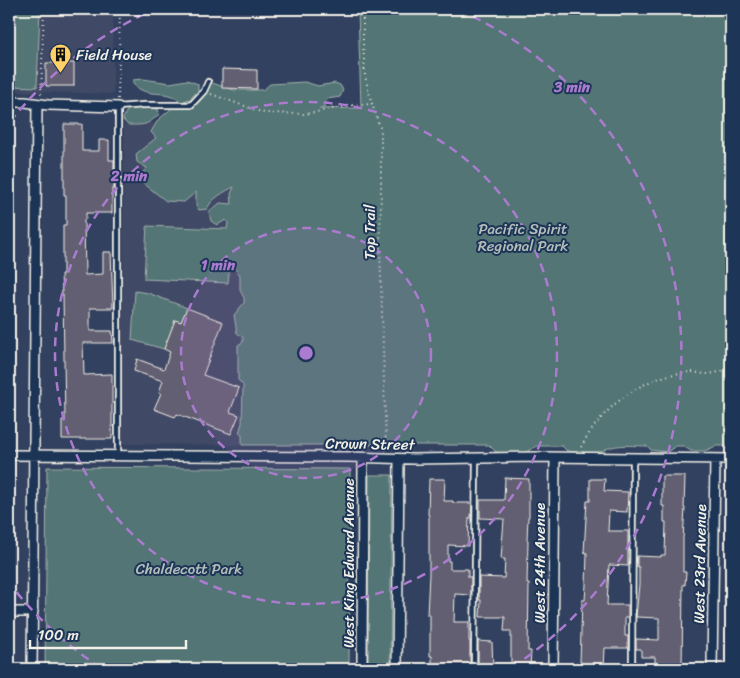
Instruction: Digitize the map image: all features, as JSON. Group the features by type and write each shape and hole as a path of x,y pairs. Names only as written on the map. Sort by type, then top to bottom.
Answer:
{"street":[{"path":"9,102 118,107"},
{"path":"32,669 37,104"},
{"name":"Crown Street","path":"9,455 399,459 731,459"},
{"name":"West King Edward Avenue","path":"362,669 364,458"},
{"name":"West 24th Avenue","path":"553,669 555,458"},
{"path":"397,669 399,459"},
{"name":"West 23rd Avenue","path":"712,669 715,459"},
{"path":"9,612 33,612"}],"lane":[{"path":"118,456 118,107 191,105 204,91 208,82"},
{"path":"632,669 633,458"},
{"path":"474,669 476,459"}],"path":[{"path":"37,104 41,98 44,9"},
{"path":"118,107 120,9"},
{"name":"Top Trail","path":"363,9 365,76 380,130 380,246 385,458"},
{"path":"204,91 264,113 305,114 353,105 372,104"},
{"path":"582,447 589,433 612,407 643,384 670,375 691,372 708,374 731,368"}],"shaded area":[{"path":"9,9 113,9 113,94 9,91"},
{"path":"124,123 245,124 241,445 121,444"}],"green space":[{"path":"9,9 40,9 37,87 9,86"},
{"name":"Pacific Spirit Regional Park","path":"358,9 731,9 731,446 716,446 705,451 691,451 683,446 676,446 667,452 651,450 647,446 620,446 607,449 595,456 567,451 562,446 537,446 520,455 496,452 489,445 242,445 242,435 239,433 242,423 243,385 238,380 238,345 243,342 243,337 237,333 234,315 244,303 240,290 240,275 230,262 228,283 144,279 147,226 227,229 228,223 226,220 217,225 211,221 209,212 220,203 232,204 231,194 234,187 215,199 207,209 199,210 196,205 196,192 184,202 166,201 142,182 142,173 147,168 137,162 136,154 156,138 151,132 158,120 181,102 169,95 143,91 133,84 133,80 143,79 170,83 187,80 198,84 198,91 190,99 184,101 192,99 212,83 234,90 263,90 270,84 305,82 318,86 335,83 340,85 343,90 340,97 327,99 325,106 319,109 361,108"},
{"path":"135,107 158,109 159,114 145,124 128,125 123,120 127,111"},
{"path":"135,291 148,293 187,308 181,322 175,321 164,349 132,340"},
{"name":"Chaldecott Park","path":"47,467 350,469 349,669 45,669"},
{"path":"369,475 392,475 390,669 368,669"}],"building":[{"name":"Field House","path":"46,63 74,63 74,86 46,86"},
{"path":"222,69 257,70 257,89 222,88"},
{"path":"64,124 82,124 82,151 99,151 99,140 109,140 109,160 114,160 112,213 86,213 86,219 84,219 85,275 103,274 103,252 111,252 113,308 90,308 90,331 112,331 113,343 83,343 84,375 112,374 112,439 62,439 62,420 65,420 61,274 63,274 63,225 66,225"},
{"path":"187,308 223,322 203,375 239,388 230,412 239,415 231,434 177,414 175,417 154,409 161,393 159,392 163,381 134,371 137,359 164,369 170,352 164,349 175,320 181,322"},
{"path":"662,476 685,476 683,572 686,572 685,585 683,584 682,669 655,669 655,657 641,657 641,649 636,649 636,639 659,640 659,618 636,617 639,584 637,556 661,557 661,555 665,555 666,522 664,522 664,506 662,506"},
{"path":"505,478 529,479 527,584 529,584 528,651 531,651 530,668 511,667 511,631 504,631 505,617 480,617 479,577 504,578 505,559 501,559 504,519 480,518 480,500 504,500"},
{"path":"429,479 445,479 444,501 472,503 471,518 469,518 468,546 448,545 450,569 468,569 468,577 471,577 471,595 455,594 454,622 469,622 470,669 432,669 432,656 430,656 430,615 427,615"},
{"path":"590,479 605,479 604,491 628,492 627,512 609,511 608,531 628,531 628,566 609,565 607,605 628,605 628,617 625,617 625,636 628,636 628,648 605,648 604,669 584,669 584,663 580,663 582,600 585,600 586,585 587,553 584,552 587,501 590,501"},
{"path":"478,641 492,642 493,669 478,669"}],"place":[{"name":"Field House","path":"60,74"}]}
